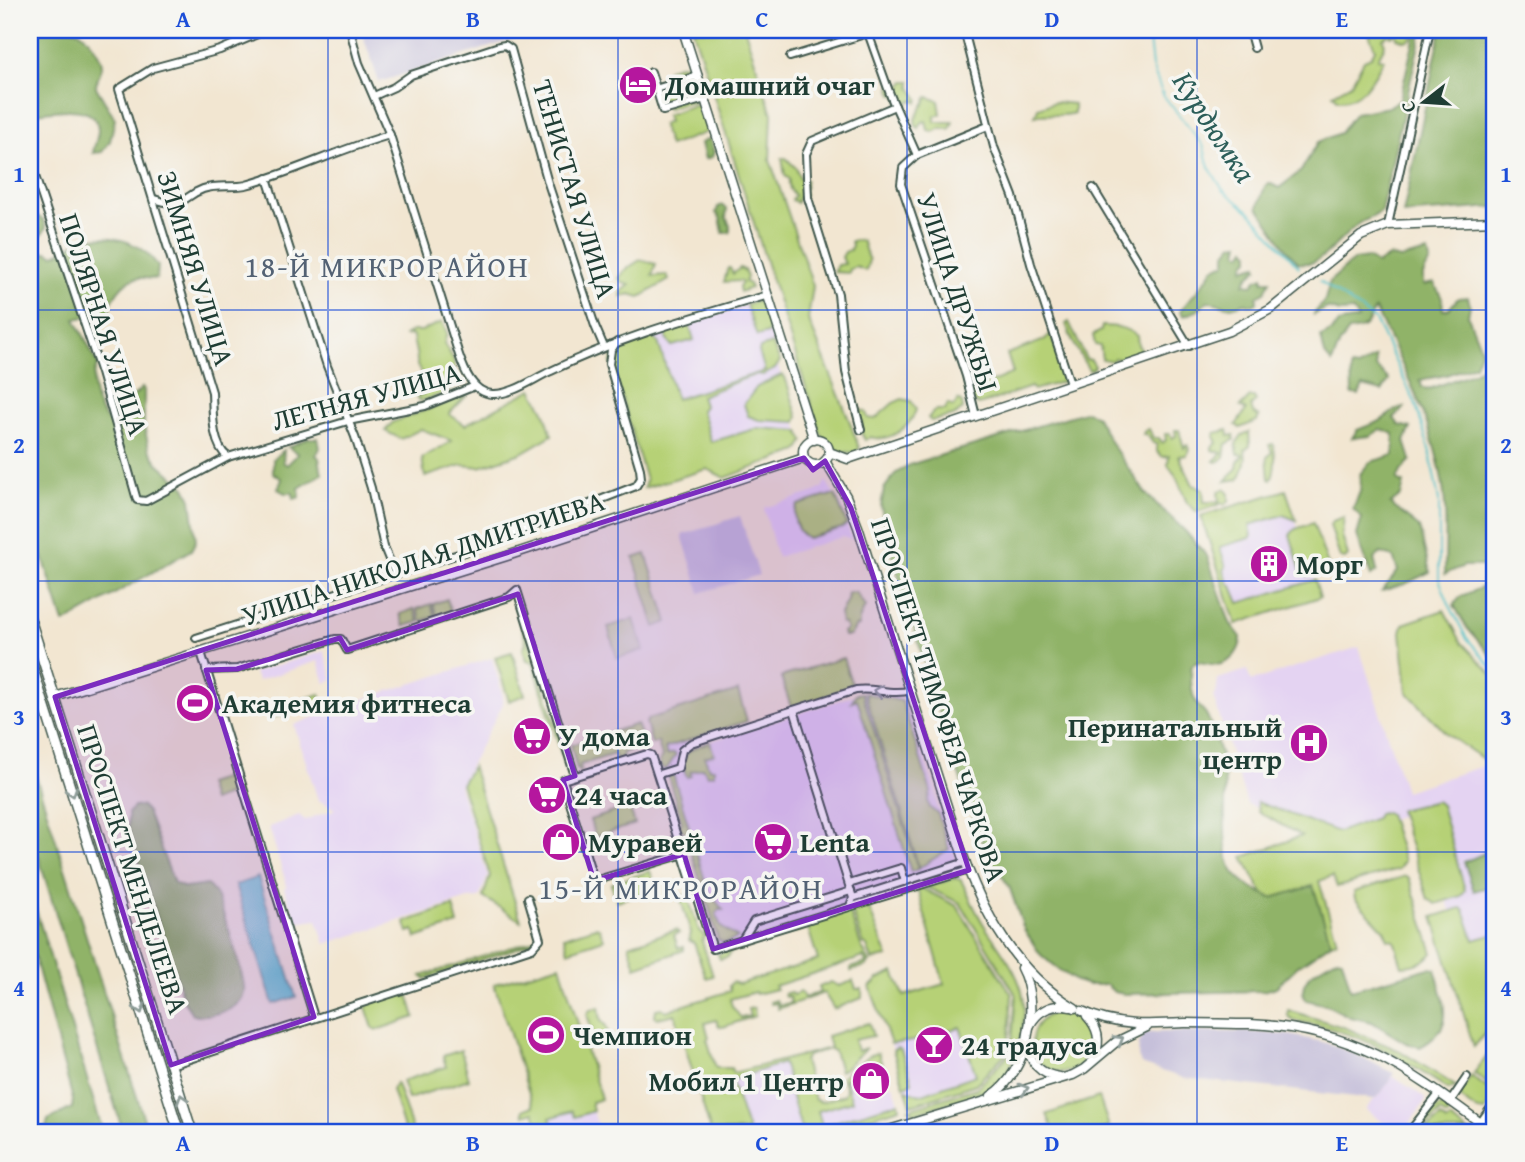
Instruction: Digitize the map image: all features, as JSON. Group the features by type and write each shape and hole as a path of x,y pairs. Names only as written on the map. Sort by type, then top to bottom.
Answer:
{"main road":[{"path":"683,30 814,440"},
{"path":"829,452 825,461 814,465 804,458 805,446 814,440 824,442 829,452 848,459 1229,331 1267,312 1361,236 1377,228 1388,225 1495,221"},
{"name":"УЛИЦА НИКОЛАЯ ДМИТРИЕВА","path":"55,698 507,556 804,458"},
{"name":"ПРОСПЕКТ ТИМОФЕЯ ЧАРКОВА","path":"825,461 851,508 967,866 989,915 1015,956 1042,986 1078,1010"},
{"name":"ПРОСПЕКТ МЕНДЕЛЕЕВА","path":"30,619 192,1132"},
{"name":"ПРОСПЕКТ МЕНДЕЛЕЕВА","path":"30,660 179,1132"},
{"path":"1015,956 1024,973 1029,992 1027,1035 1030,1056 1039,1069 1051,1076 1069,1077"},
{"path":"979,1101 1007,1083 1038,1014 1050,1007 1065,1006 1108,1021 1153,1025 1188,1023 1269,1026 1334,1037 1375,1053 1412,1074 1493,1132"},
{"path":"1078,1010 1094,1024 1099,1039 1097,1052 1090,1064"},
{"path":"882,1132 979,1101 1069,1077 1079,1073 1122,1038 1153,1025"}],"street":[{"name":"ЗИМНЯЯ УЛИЦА","path":"228,457 221,450 215,429 212,392 119,89 153,68 219,50 267,30"},
{"path":"349,30 359,63 390,135 458,355 475,386"},
{"path":"964,30 988,126 1013,196 1031,264 1070,383"},
{"path":"1249,30 1254,48"},
{"path":"1388,225 1430,30"},
{"path":"790,57 867,31"},
{"name":"УЛИЦА ДРУЖБЫ","path":"867,31 895,106 918,155 903,168 901,184 966,376 976,416"},
{"name":"ТЕНИСТАЯ УЛИЦА","path":"374,96 411,75 505,45 511,49 548,183 604,346"},
{"path":"651,72 663,111 705,99"},
{"path":"655,89 698,76"},
{"path":"861,430 846,372 838,294 808,198 806,154 809,144 895,106"},
{"path":"918,155 988,126"},
{"path":"154,200 181,203 206,187 235,187 267,178 390,135"},
{"name":"ПОЛЯРНАЯ УЛИЦА","path":"30,161 101,373 137,500"},
{"path":"267,178 306,306 367,475 384,547 395,574"},
{"path":"1093,188 1189,346"},
{"name":"ЛЕТНЯЯ УЛИЦА","path":"137,500 146,501 228,457 348,421 425,406 475,386 491,394 512,390 604,346 768,295"},
{"path":"196,638 471,550 640,482 608,364 611,350 617,342"},
{"path":"206,670 237,669 335,639 341,639 346,650 509,597 517,590 575,776"},
{"path":"201,652 314,1017"},
{"path":"659,774 678,768 682,750 691,743 862,689 898,693 911,690"},
{"path":"794,710 851,897"},
{"path":"684,854 594,881 563,780 647,754 653,758 659,774 684,854 713,949 851,897 967,866"},
{"path":"741,940 754,921 967,866"},
{"path":"851,897 901,868 905,882"},
{"path":"171,1065 532,948 540,939 528,898"},
{"path":"1450,1102 1467,1076"},
{"path":"1409,1132 1439,1094"},
{"path":"1480,1123 1495,1102"}],"highlighted area":[{"path":"804,458 813,470 825,461 851,508 969,870 713,949 684,854 594,881 563,780 575,776 518,594 347,650 340,638 237,669 206,670 314,1017 171,1065 55,697"}],"shaded area":[{"path":"361,30 543,30 379,82"},
{"path":"757,301 762,306 775,347 772,344 759,352 765,371 757,374 775,369 778,366 781,375 785,377 798,417 796,422 799,431 778,429 695,463 658,343 650,335"},
{"path":"826,481 842,507 852,540 842,537 777,557 764,508 815,492 822,488"},
{"path":"1286,490 1320,597 1236,624 1201,516"},
{"path":"740,516 759,575 700,593 682,535"},
{"name":"Перинатальный центр","path":"1359,647 1405,791 1495,762 1495,1037 1486,1029 1446,897 1404,818 1399,816 1337,840 1247,804 1213,696 1216,694 1218,679 1247,670 1251,681"},
{"path":"324,651 333,680 325,683 318,661 257,681 254,672"},
{"path":"492,658 503,704 459,786 488,876 479,898 468,899 325,944 317,920 296,923 269,827 299,815 305,820 336,809 318,800 294,725 357,701"},
{"path":"865,692 896,696 905,701 935,791 937,808 942,813 962,878 954,877 762,939 750,940 718,954 714,939 725,943 738,937 721,928 716,914 722,909 708,891 668,776 665,780 661,768 666,770 676,755 667,756 664,748 684,741 691,748"},
{"path":"960,1027 976,1076 911,1105 891,1044 913,1041"},
{"path":"1145,1033 1290,1035 1323,1042 1394,1073 1380,1095 1374,1099 1183,1078 1141,1064 1138,1056 1139,1044"},
{"path":"784,1063 802,1132 742,1132 748,1130 731,1080"},
{"path":"882,1065 888,1085 893,1085 899,1102 822,1126 818,1112 851,1101 845,1079"},
{"path":"1392,1076 1424,1097 1425,1101 1404,1132 1396,1132 1366,1110"},
{"path":"573,1111 575,1117 593,1111 600,1132 542,1132 541,1127 551,1123 550,1118"},
{"path":"1158,1121 1161,1132 1114,1132 1144,1122"}],"green space":[{"path":"30,30 76,30 89,40 96,51 102,66 96,87 115,119 110,141 102,152 93,153 98,130 96,121 90,115 71,110 30,114"},
{"path":"693,30 745,30 772,114 770,160 813,286 808,319 848,417 859,448 857,452 845,452 835,448 820,432"},
{"path":"1388,30 1413,30 1411,39 1405,41 1397,38 1396,33 1383,39 1385,45 1378,58 1384,59 1367,87 1355,97 1338,100 1333,94 1351,84 1364,60 1371,57 1375,49 1369,34 1384,33"},
{"path":"1416,30 1422,30 1381,211 1356,226 1321,258 1312,263 1298,263 1258,207 1265,186 1269,183 1279,188 1301,171 1318,142 1340,133 1355,113 1389,107 1400,99"},
{"path":"1441,30 1495,30 1495,207 1403,214"},
{"path":"686,65 687,76 664,82 663,74 669,68"},
{"path":"905,81 911,81 911,88 919,99 918,102 908,102 906,109 901,109 898,106 899,97 893,94 890,87 902,85"},
{"path":"693,84 697,96 695,100 668,108 663,105 660,91"},
{"path":"928,97 939,101 941,114 935,116 935,122 953,122 950,129 941,128 933,132 928,130 926,121 922,122 919,128 916,126 915,119"},
{"path":"1055,102 1074,104 1074,113 1035,116 1038,108"},
{"path":"696,104 701,109 708,130 669,146 662,125 668,122 666,115"},
{"path":"710,138 714,152 712,157 705,159 701,143"},
{"path":"782,158 786,158 796,168 800,179 806,180 806,187 802,189 805,195 798,198 797,203 792,200 795,195 790,188 789,179 785,176"},
{"path":"722,205 727,209 730,233 723,233 720,217 716,213"},
{"path":"30,212 44,220 46,228 34,246 38,253 47,252 54,255 78,242 100,237 111,238 132,244 151,257 158,266 157,278 133,279 127,282 115,296 109,313 75,319 98,364 93,387 105,418 115,424 124,405 142,388 144,390 144,425 149,449 157,462 185,487 191,499 196,541 191,550 64,623 30,517"},
{"path":"851,241 862,241 869,260 866,271 856,267 850,269 849,273 834,272 837,265 845,264 842,257 850,250"},
{"path":"1240,243 1238,252 1242,254 1246,248 1250,253 1243,269 1257,265 1258,268 1244,284 1252,285 1263,277 1263,281 1270,281 1265,292 1257,296 1257,303 1231,307 1208,301 1197,311 1184,316 1180,312 1213,268 1226,263 1226,253 1233,244"},
{"path":"1428,252 1430,261 1423,275 1423,285 1434,283 1442,298 1443,310 1449,309 1458,298 1468,297 1468,316 1481,349 1475,365 1420,380 1422,387 1427,390 1475,372 1480,367 1489,368 1495,381 1495,562 1489,566 1464,566 1445,574 1445,504 1434,445 1417,398 1375,309 1364,327 1349,331 1340,343 1332,363 1325,355 1321,337 1331,332 1338,323 1358,319 1353,311 1340,312 1327,308 1313,315 1325,300 1330,281 1354,260 1368,258 1377,264 1390,256 1400,259"},
{"path":"640,260 656,264 652,276 667,275 669,280 640,297 630,294 621,297 622,291 630,285 622,283 619,278 625,270"},
{"path":"728,268 733,274 740,268 744,270 747,277 745,282 751,288 740,292 740,281 724,282"},
{"path":"757,301 765,311 768,333 757,336 746,305"},
{"path":"442,322 447,333 444,344 454,361 453,371 458,379 447,391 420,401 416,397 424,394 424,379 417,366 413,337 404,336"},
{"path":"688,322 694,340 672,346 666,339 666,331"},
{"path":"1069,322 1086,359 1091,360 1095,366 1093,369 1089,370 1076,348 1066,324"},
{"path":"1102,326 1112,326 1133,333 1137,336 1142,351 1114,358 1112,361 1102,359 1100,346 1095,345 1093,335 1101,331"},
{"path":"1051,333 1065,377 1062,382 1034,390 1031,387 979,405 973,402 971,391 1013,373 1007,354 1045,340"},
{"path":"650,335 658,342 676,399 765,371 760,348 772,344 780,361 775,369 701,396 704,406 701,410 711,442 758,428 799,431 804,441 798,451 725,478 707,469 644,488 646,480 611,362 620,345"},
{"path":"1375,357 1376,367 1389,380 1382,391 1363,386 1359,395 1352,394 1351,367 1358,368"},
{"path":"781,375 785,377 798,417 796,422 759,420 748,416 744,404 757,387"},
{"path":"532,389 544,411 552,435 521,453 480,467 462,465 425,477 422,458 452,441 421,429 401,439 385,431 393,422 467,395 449,414 465,425"},
{"path":"1250,397 1254,397 1256,401 1251,406 1253,413 1259,417 1257,421 1240,428 1236,425 1246,410 1240,407"},
{"path":"902,399 911,401 916,410 909,423 891,436 870,437 865,440 860,430 862,422 857,414 861,410 866,412 868,418 875,419 893,403"},
{"path":"958,400 963,409 953,416 931,421 928,418 935,410 945,410 948,404 953,407"},
{"path":"1404,408 1394,418 1399,425 1411,428 1405,441 1411,460 1397,480 1404,483 1401,496 1390,504 1419,527 1430,572 1382,591 1398,571 1393,557 1381,553 1374,559 1377,571 1371,576 1357,535 1362,518 1353,509 1361,489 1360,474 1370,462 1394,455 1394,434 1381,429 1370,436 1352,438 1357,430"},
{"path":"1087,411 1097,417 1111,443 1146,494 1207,556 1230,623 1241,637 1238,650 1229,660 1218,664 1197,662 1192,665 1191,674 1194,699 1209,719 1222,760 1225,833 1229,860 1240,879 1272,898 1313,886 1331,943 1298,966 1276,987 1263,991 1125,994 1114,992 1107,985 1088,985 1076,981 1055,967 1040,954 1024,929 1009,886 986,854 951,751 885,531 881,506 884,489 895,474 909,465"},
{"path":"1149,429 1153,438 1159,438 1162,443 1166,440 1165,434 1170,434 1172,438 1176,436 1175,430 1179,430 1184,448 1187,445 1190,449 1187,455 1179,456 1193,485 1203,490 1204,502 1219,502 1218,492 1225,489 1229,494 1229,501 1225,505 1223,503 1197,512 1187,503 1176,476 1168,465 1169,456 1163,457 1157,452 1157,444 1143,434"},
{"path":"1228,430 1229,436 1234,435 1234,440 1226,444 1223,458 1216,462 1214,461 1222,453 1212,450 1217,443 1215,433"},
{"path":"1249,432 1250,446 1245,450 1241,475 1239,479 1226,481 1243,455 1238,454 1236,444 1242,435"},
{"path":"308,438 318,438 320,448 316,455 322,474 299,488 300,497 294,499 293,493 278,489 282,479 273,473 273,459 284,450 283,462 287,465 298,454 288,447"},
{"path":"1273,444 1275,462 1271,480 1267,457 1272,453 1269,445"},
{"path":"1286,490 1296,520 1283,515 1250,525 1250,538 1220,547 1228,583 1239,603 1315,580 1320,597 1236,624 1201,516"},
{"path":"835,495 847,524 808,538 804,536 795,519 798,505"},
{"path":"1344,517 1342,535 1348,556 1345,559 1340,558 1330,525 1332,521"},
{"path":"1313,523 1329,568 1307,576 1301,571 1290,535 1295,529"},
{"path":"646,554 668,622 655,627 634,558"},
{"path":"1495,582 1495,660 1467,628 1454,605 1461,596"},
{"path":"855,592 865,606 859,626 856,626 850,636 844,636 843,632 847,629 841,623 840,614 848,593"},
{"path":"515,597 572,775 567,773 533,662 527,660 523,649 526,642 513,600"},
{"path":"447,599 451,612 437,616 433,604"},
{"path":"431,604 435,617 421,621 417,609"},
{"path":"414,609 419,622 404,626 400,614"},
{"path":"1444,610 1462,643 1495,677 1495,758 1483,759 1447,734 1407,692 1401,632 1403,624"},
{"path":"634,619 644,650 617,658 608,627"},
{"path":"512,652 525,695 509,701 495,657"},
{"path":"843,658 853,688 791,707 781,677"},
{"path":"738,691 747,721 665,748 667,755 676,755 666,770 661,768 659,762 662,757 658,742 652,744 646,723 648,719"},
{"path":"862,693 918,869 911,872 857,699 852,701 856,694"},
{"path":"865,693 902,701 931,792 928,802 930,808 938,814 949,849 919,868"},
{"path":"320,694 322,701 275,717 272,709"},
{"path":"637,724 645,745 623,753 622,758 617,760 614,754 580,765 581,772 577,770 571,745"},
{"path":"710,742 714,754 705,757 709,769 714,768 714,774 707,775 703,768 690,772 691,776 687,777 684,757 691,750"},
{"path":"30,758 148,1132 123,1132 30,829"},
{"path":"472,766 521,921 483,897 490,876 461,784"},
{"path":"673,774 708,891 723,910 716,914 721,927 738,938 725,943 718,940 706,897 699,893 702,886 685,832 678,828 682,822 668,776"},
{"path":"226,778 231,794 212,801 207,784"},
{"path":"1436,801 1441,805 1465,890 1461,896 1436,904 1428,899 1399,810"},
{"path":"1257,802 1338,832 1376,818 1378,814 1389,814 1404,861 1399,869 1337,887 1333,876 1319,881 1337,941 1331,943 1313,886 1272,898 1263,894 1243,857 1302,836 1258,812"},
{"path":"142,806 147,812 174,883 185,888 207,885 220,905 244,986 241,1000 230,1009 206,1015 192,1014 184,1001 128,828 128,813 134,807"},
{"path":"629,807 635,824 595,837 590,820"},
{"path":"1494,849 1495,885 1474,891 1464,862"},
{"path":"650,871 656,888 617,901 611,884"},
{"path":"1406,876 1409,878 1433,953 1419,963 1402,966 1394,940 1388,939 1384,930 1355,899 1354,892"},
{"path":"955,878 961,880 982,922 1015,972 1024,1000 1021,1033 1007,1073 993,1089 915,1113 909,1109 977,1088 1011,1052 1016,995 960,903 926,887"},
{"path":"921,888 957,906 1012,995 1008,1051 976,1084 911,1105 906,1090 920,1095 976,1075 960,1027 913,1041 891,1044 870,987 878,979 894,972 904,996 944,984 918,891 868,906 888,957 872,960 852,910"},
{"path":"30,890 103,1132 47,1132 48,1120 72,1108 73,1100 30,940"},
{"path":"687,895 699,930 705,936 702,941 713,976 706,978 694,943 689,941 691,933 680,897"},
{"path":"453,906 458,924 416,938 414,930 408,932 405,922"},
{"path":"1461,908 1474,940 1495,934 1495,1037 1487,1031 1474,1047 1433,917"},
{"path":"849,911 870,962 866,966 851,971 851,968 866,963 864,957 775,986 776,989 730,999 741,1018 750,1016 748,1009 754,1008 755,1016 723,1027 719,1026 716,1020 705,1023 709,1038 707,1039 716,1068 731,1068 733,1073 830,1048 827,1036 869,1023 873,1036 854,1040 857,1051 866,1048 844,1069 840,1071 834,1051 829,1049 807,1056 804,1061 815,1100 821,1102 844,1095 846,1090 842,1076 870,1055 878,1053 882,1065 845,1079 852,1101 818,1111 822,1126 899,1102 900,1108 822,1132 802,1132 783,1063 731,1080 748,1131 711,1132 675,1014 658,1018 655,1016 656,1009 662,1008 666,1011 730,991 732,982 739,984 818,960 808,928 729,953 728,957 720,959 718,954 750,940 762,939"},
{"path":"599,928 604,939 568,951 564,937"},
{"path":"676,930 679,933 674,935 678,948 684,947 684,950 636,967 629,945"},
{"path":"537,939 535,942 425,979 422,976"},
{"path":"1337,958 1342,959 1351,990 1429,968 1435,969 1445,1013 1440,1031 1420,1047 1406,1043 1372,1022 1350,1017 1327,1005 1306,1000 1304,986 1311,974"},
{"name":"Чемпион","path":"560,965 601,1099 591,1102 593,1111 575,1117 572,1111 550,1118 552,1123 541,1127 541,1132 534,1112 524,1115 523,1110 533,1106 494,984"},
{"path":"853,981 856,989 862,989 862,998 834,1009 824,993 778,1009 776,1003 770,1002 776,1000 779,1006 791,1002 789,996 785,997 784,994 801,992 804,998 820,992 819,987 831,982 839,986"},
{"path":"407,991 415,1017 377,1030 373,1028 366,1007 368,1004"},
{"path":"599,1007 601,1021 606,1026 609,1037 598,1041 593,1035 587,1014"},
{"path":"1288,1010 1346,1028 1400,1051 1457,1087 1448,1089 1392,1054 1356,1037 1292,1020 1288,1016"},
{"path":"1062,1012 1079,1017 1087,1025 1092,1042 1087,1059 1079,1067 1062,1072 1045,1067 1037,1059 1032,1042 1037,1025 1045,1017"},
{"path":"1495,1046 1495,1089 1474,1073"},
{"path":"461,1050 469,1079 408,1099 402,1081 446,1067 443,1056"},
{"path":"893,1050 901,1050 912,1081 904,1086"},
{"path":"1471,1076 1495,1094 1485,1111 1478,1111 1462,1100 1460,1093"},
{"path":"396,1083 413,1132 405,1132 392,1090"},
{"path":"1099,1097 1109,1127 1094,1132 1054,1132 1047,1114"},
{"path":"1442,1106 1452,1111 1447,1116 1440,1112 1421,1132 1413,1132 1434,1109"},
{"path":"1441,1117 1447,1122 1450,1119 1468,1132 1425,1132"}],"water":[{"path":"258,877 296,997 273,1004 235,885"}],"waterway":[{"name":"Курдюмка","path":"1148,30 1152,67 1163,95 1203,145 1209,167 1223,190 1250,212 1299,267"},
{"name":"Курдюмка","path":"1320,281 1375,320 1415,402 1429,448 1439,501 1439,579 1466,637 1495,671"}],"place":[{"name":"Домашний очаг","path":"638,85"},
{"name":"Морг","path":"1269,564"},
{"name":"Академия фитнеса","path":"195,703"},
{"name":"У дома","path":"532,736"},
{"name":"Перинатальный центр","path":"1309,743"},
{"name":"24 часа","path":"547,795"},
{"name":"Муравей","path":"561,842"},
{"name":"Lenta","path":"773,842"},
{"name":"Чемпион","path":"546,1035"},
{"name":"24 градуса","path":"934,1045"},
{"name":"Мобил 1 Центр","path":"871,1081"}],"district":[{"name":"18-Й МИКРОРАЙОН","path":"387,267"},
{"name":"15-Й МИКРОРАЙОН","path":"681,889"}]}
